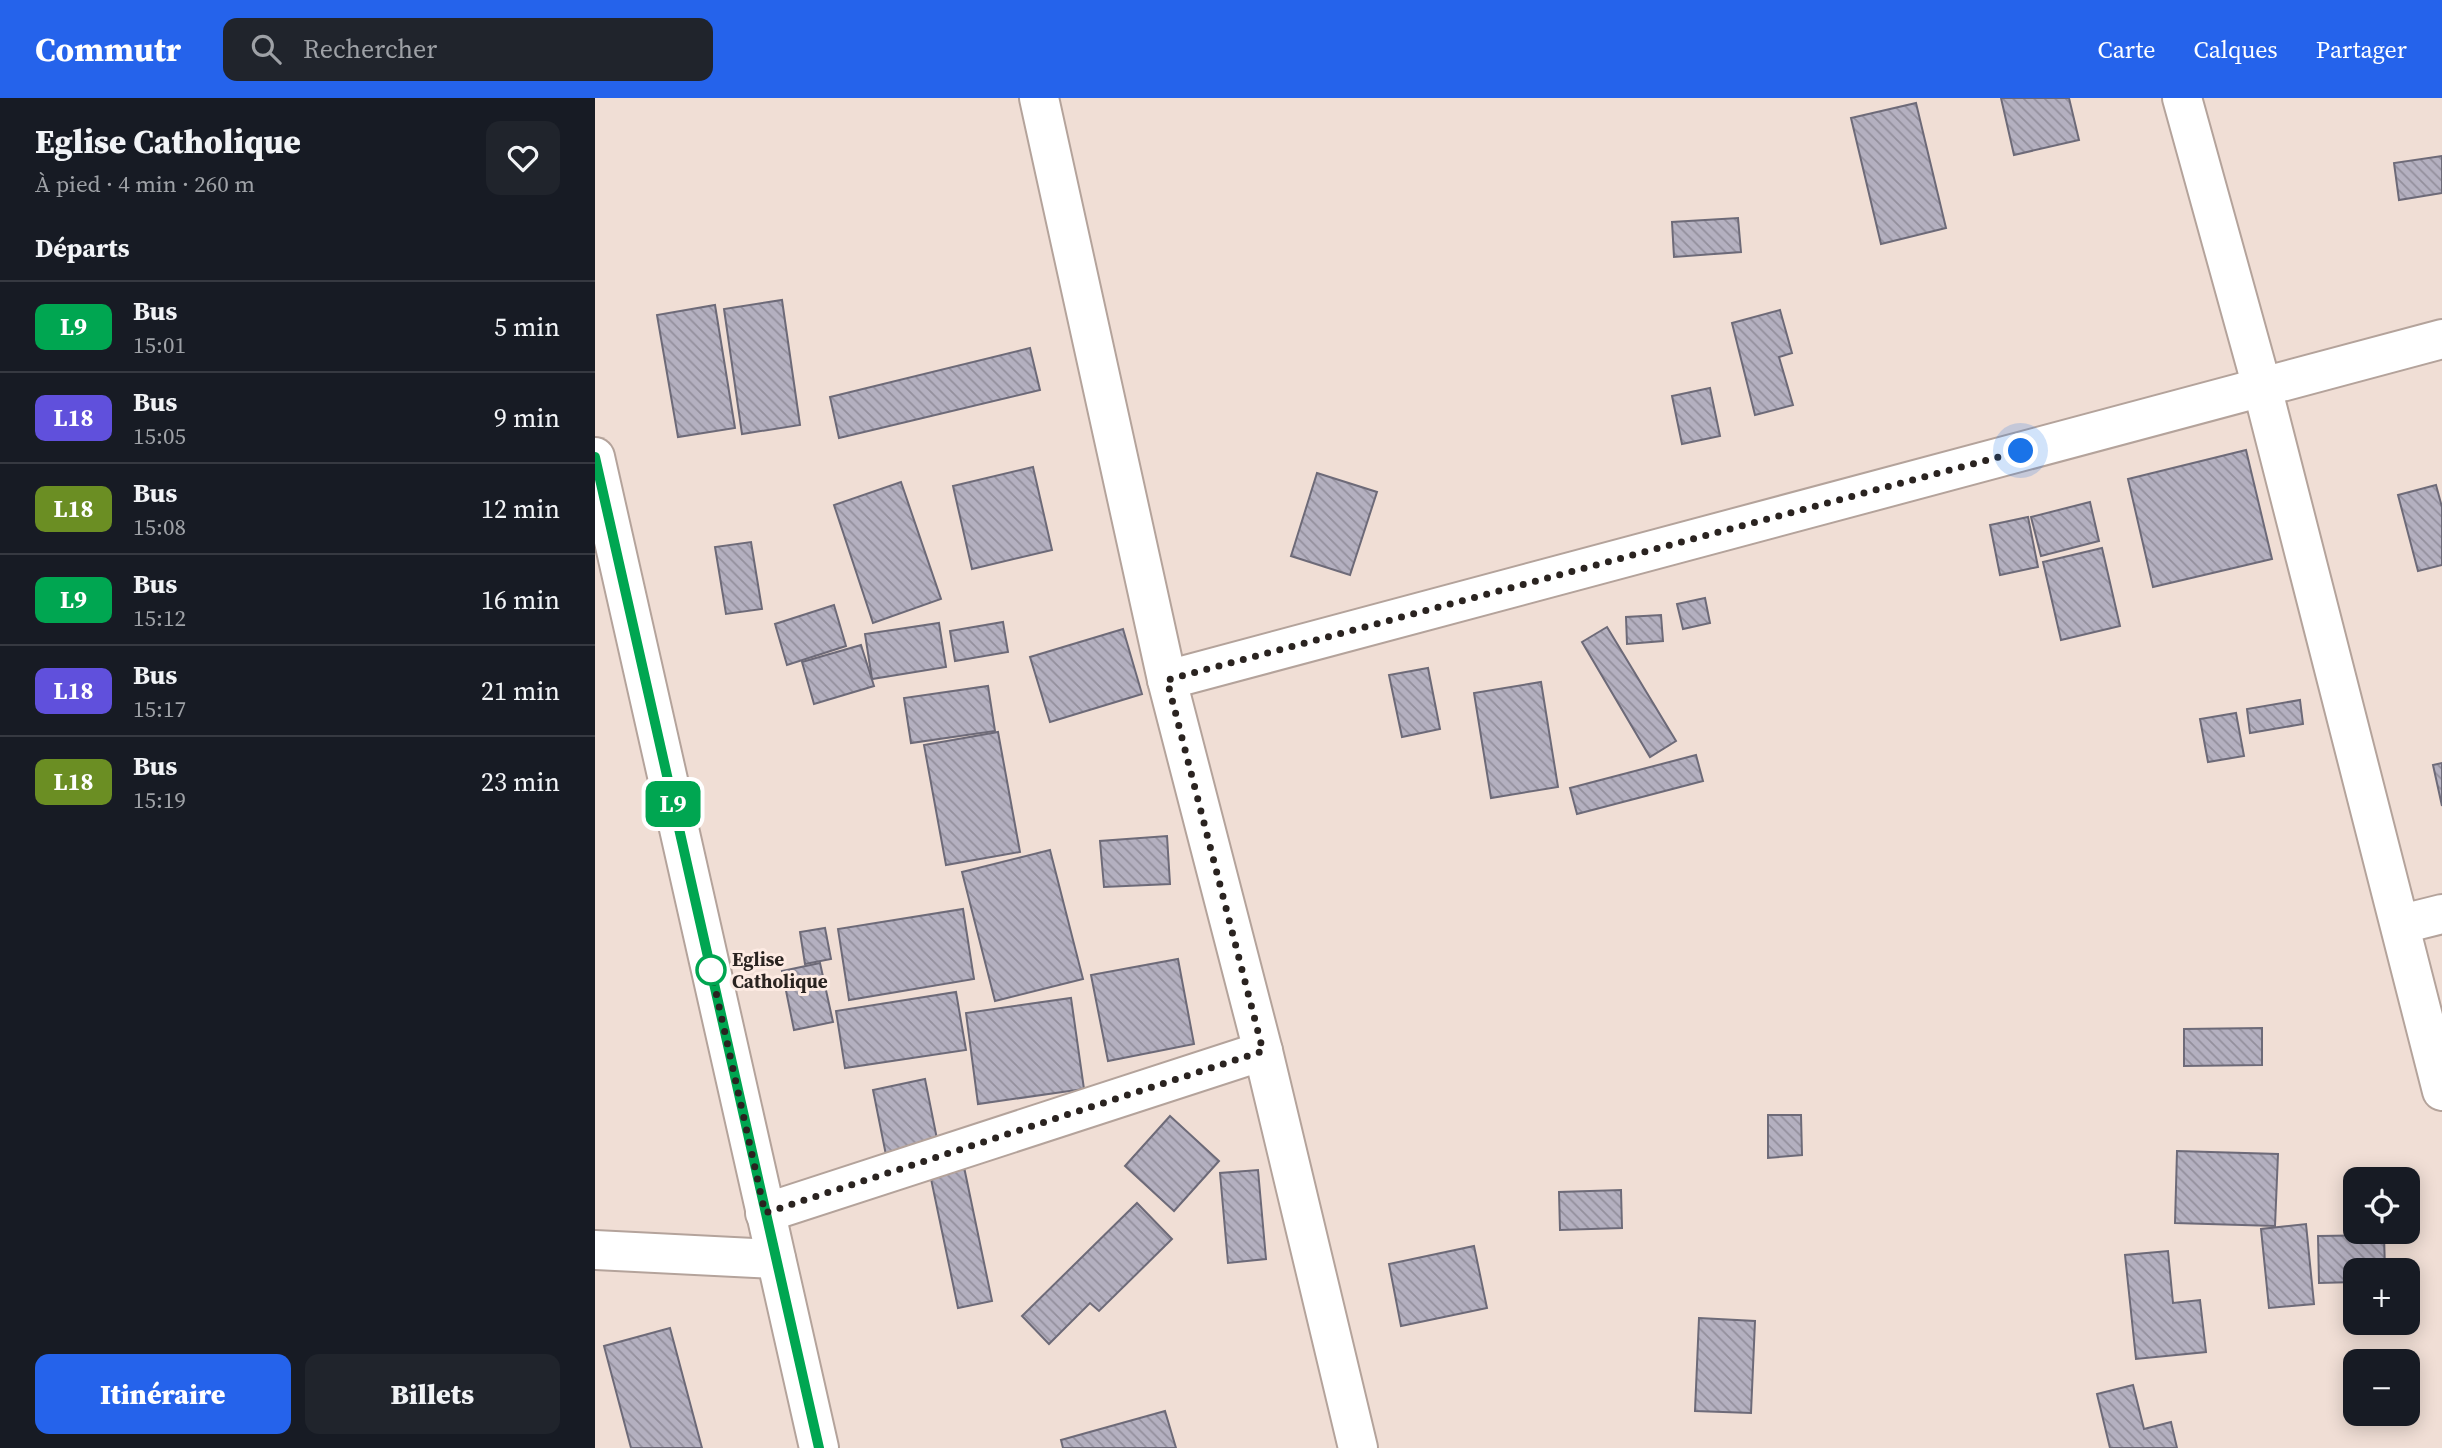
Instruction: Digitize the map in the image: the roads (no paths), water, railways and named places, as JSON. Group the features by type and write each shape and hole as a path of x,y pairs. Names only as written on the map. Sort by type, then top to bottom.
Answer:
{"street":[{"path":"1039,98 1167,680 1263,1051 1358,1448"},
{"path":"2182,98 2262,387 2402,924 2442,1091"},
{"path":"1167,680 2442,340"},
{"path":"595,457 819,1448"},
{"path":"2402,924 2442,914"},
{"path":"765,1213 1263,1051"},
{"path":"595,1250 776,1259"}],"place":[{"name":"Eglise Catholique","path":"711,970"}]}
